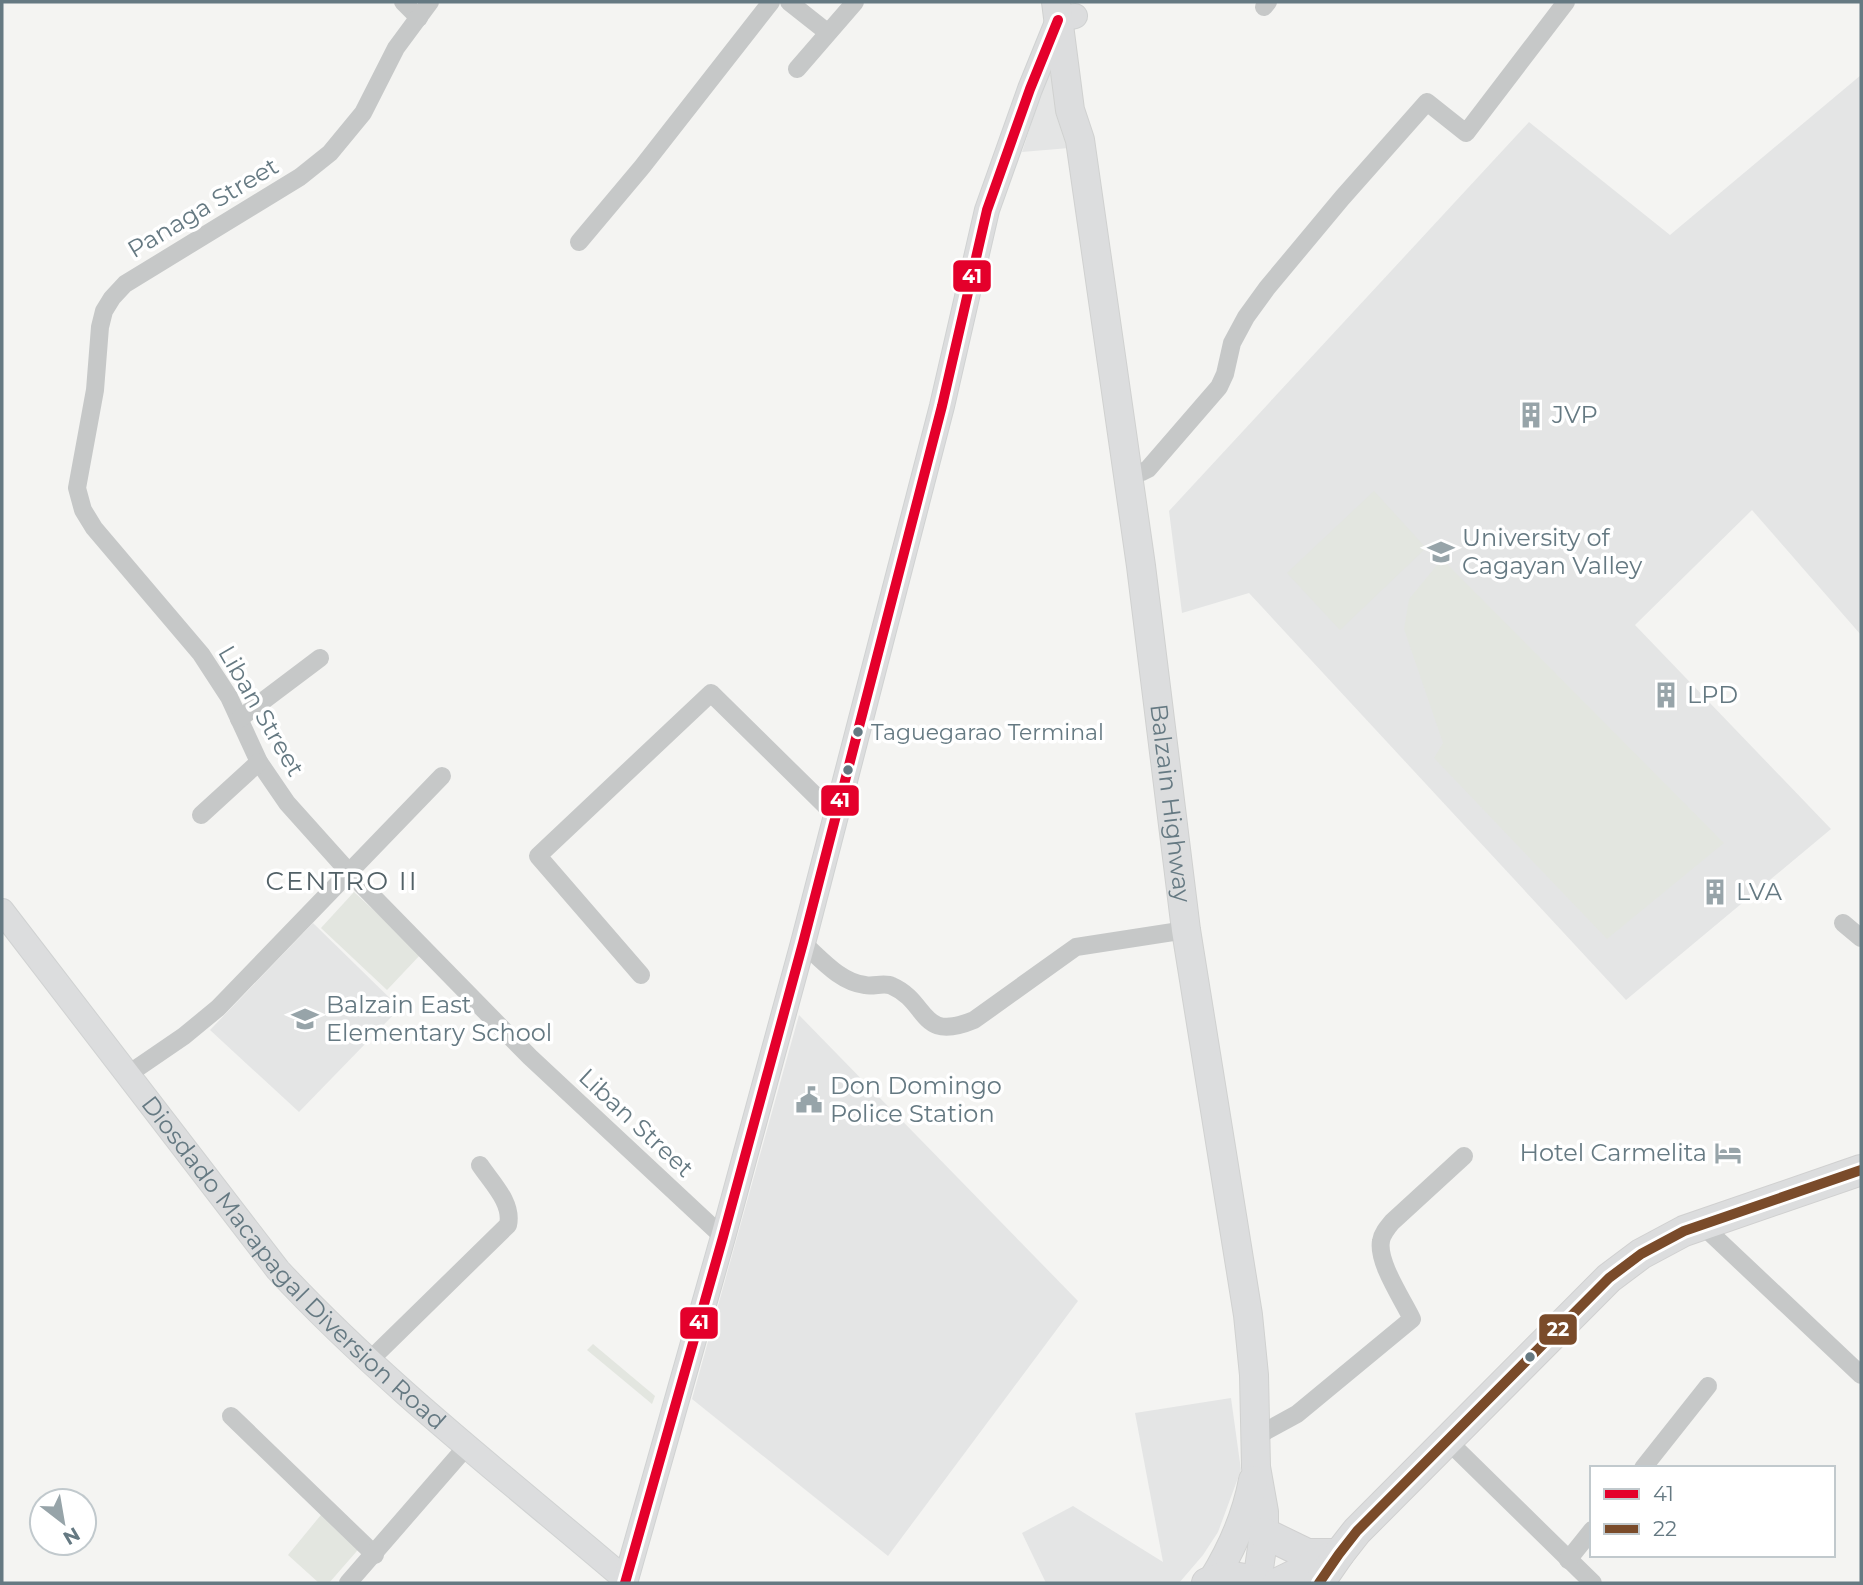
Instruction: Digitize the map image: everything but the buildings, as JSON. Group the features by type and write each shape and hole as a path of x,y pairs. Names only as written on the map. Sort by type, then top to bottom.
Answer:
{"highway":[{"path":"1319,1583 1357,1531 1609,1278 1641,1254 1684,1231 1861,1170"},
{"path":"1264,1533 1307,1554 1339,1553"},
{"path":"1278,1583 1339,1553"},
{"path":"1210,1582 1235,1577 1258,1583"}],"main road":[{"name":"Balzain Highway","path":"1065,10 1070,110 1080,140 1141,566 1186,930 1249,1327 1256,1467"},
{"path":"626,1581 803,943 932,446 987,211 1030,89 1065,10"},
{"name":"Diosdado Macapagal Diversion Road","path":"2,911 278,1270 319,1314 370,1360 626,1581"},
{"path":"1256,1467 1264,1512 1258,1583"},
{"path":"1210,1582 1231,1550 1247,1509 1256,1467"}],"street":[{"path":"403,2 419,18"},
{"name":"Panaga Street","path":"77,488 94,390 100,327 104,311 112,298 136,278 300,177 330,153 363,113 396,48 430,2"},
{"path":"579,242 642,167 771,2"},
{"path":"789,2 827,32"},
{"path":"797,69 855,2"},
{"path":"1127,475 1148,469 1219,387 1226,374 1232,343 1246,317 1267,288 1427,102 1466,133 1566,2"},
{"name":"Liban Street","path":"77,488 83,510 94,528 201,654 220,681 259,762 278,792 348,871 530,1057 723,1237"},
{"path":"239,719 320,658"},
{"path":"641,975 538,856 711,694 835,815"},
{"path":"201,815 259,762"},
{"path":"127,1075 184,1036 218,1008 442,776"},
{"path":"1843,923 1861,938"},
{"path":"803,943 846,981 866,986 889,984 902,991 919,1011 940,1028 956,1028 974,1020 1076,947 1186,930"},
{"path":"1255,1437 1297,1414 1412,1319 1387,1269 1380,1244 1384,1232 1392,1222 1464,1156"},
{"path":"370,1360 508,1225 508,1206 480,1166"},
{"path":"1702,1224 1861,1375"},
{"path":"1645,1466 1708,1386"},
{"path":"231,1416 375,1555"},
{"path":"1448,1441 1593,1583"},
{"path":"348,1583 467,1446"},
{"path":"1568,1560 1590,1532"}],"shaded area":[{"path":"1047,75 1061,75 1069,148 1022,152"},
{"name":"University of Cagayan Valley","path":"1861,75 1861,635 1752,510 1635,625 1831,829 1626,1000 1249,593 1182,613 1169,511 1529,122 1670,235"},
{"path":"1374,491 1426,548 1340,630 1287,573"},
{"path":"1442,559 1724,843 1607,939 1434,758 1443,743 1404,629 1409,599"},
{"path":"354,892 421,954 387,990 321,928"},
{"name":"Balzain East Elementary School","path":"313,923 400,1008 299,1112 210,1030"},
{"path":"799,1015 1078,1301 888,1556 692,1399"},
{"path":"593,1344 655,1396 652,1404 587,1350"},
{"path":"1231,1398 1241,1470 1218,1532 1179,1583 1046,1583 1022,1533 1073,1506 1163,1562 1135,1413"},
{"path":"325,1510 363,1544 329,1583 319,1583 288,1555"}],"transit line":[{"name":"41","path":"625,1583 803,943 942,406 987,210 1058,20"},
{"name":"22","path":"1319,1583 1357,1531 1609,1278 1641,1254 1684,1231 1861,1170"}],"place":[{"name":"JVP","path":"1531,415"},
{"name":"University of Cagayan Valley","path":"1441,552"},
{"name":"LPD","path":"1666,695"},
{"name":"Taguegarao Terminal","path":"858,732"},
{"name":"LVA","path":"1715,892"},
{"name":"Balzain East Elementary School","path":"305,1019"},
{"name":"Don Domingo Police Station","path":"809,1100"},
{"name":"Hotel Carmelita","path":"1728,1153"}],"district":[{"name":"CENTRO II","path":"342,881"}]}
